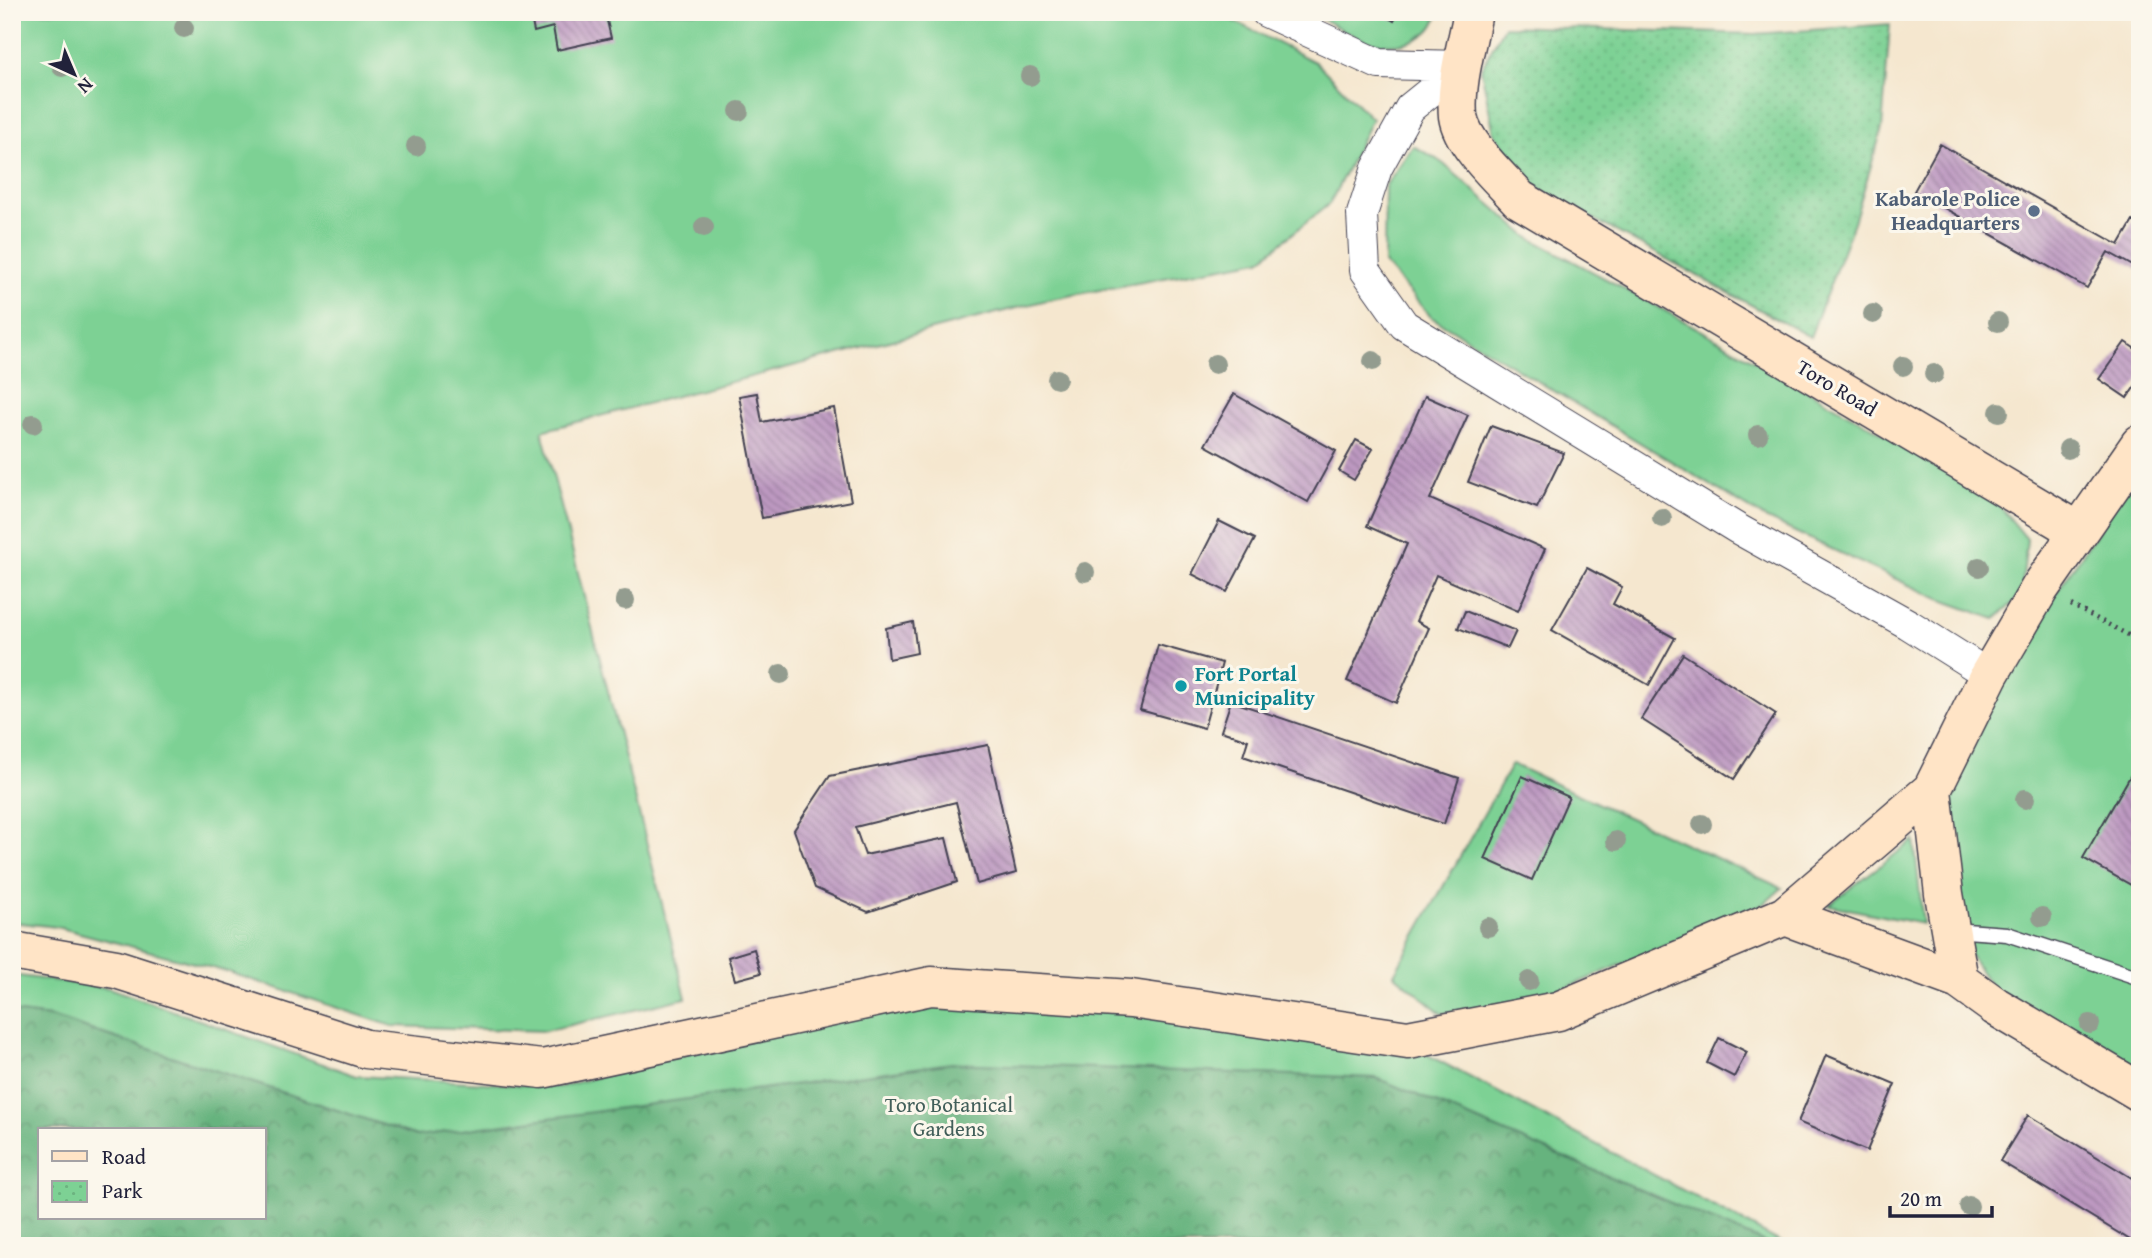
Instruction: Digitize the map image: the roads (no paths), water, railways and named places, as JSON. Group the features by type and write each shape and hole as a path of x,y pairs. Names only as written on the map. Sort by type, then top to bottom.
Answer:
{"main road":[{"name":"Toro Road","path":"1473,12 1462,66 1458,117 1474,149 1519,199 2078,531"},
{"path":"12,951 116,969 366,1049 542,1069 931,986 1131,999 1408,1040 1558,1010 1785,916 1932,790 1989,675 2040,588 2140,444"},
{"path":"1932,790 1959,980"},
{"path":"1785,916 1959,980 1996,1006 2140,1092"}],"street":[{"path":"1266,12 1379,64 1462,66"},
{"path":"1462,66 1410,108 1377,168 1362,214 1365,270 1404,325 1738,528 1908,624 1989,675"}],"lane":[{"path":"1950,929 2007,934 2140,978"}],"place":[{"name":"Kabarole Police Headquarters","path":"2034,211"},
{"name":"Fort Portal Municipality","path":"1181,686"}],"park label":[{"name":"Toro Botanical Gardens","path":"949,1117"}]}
